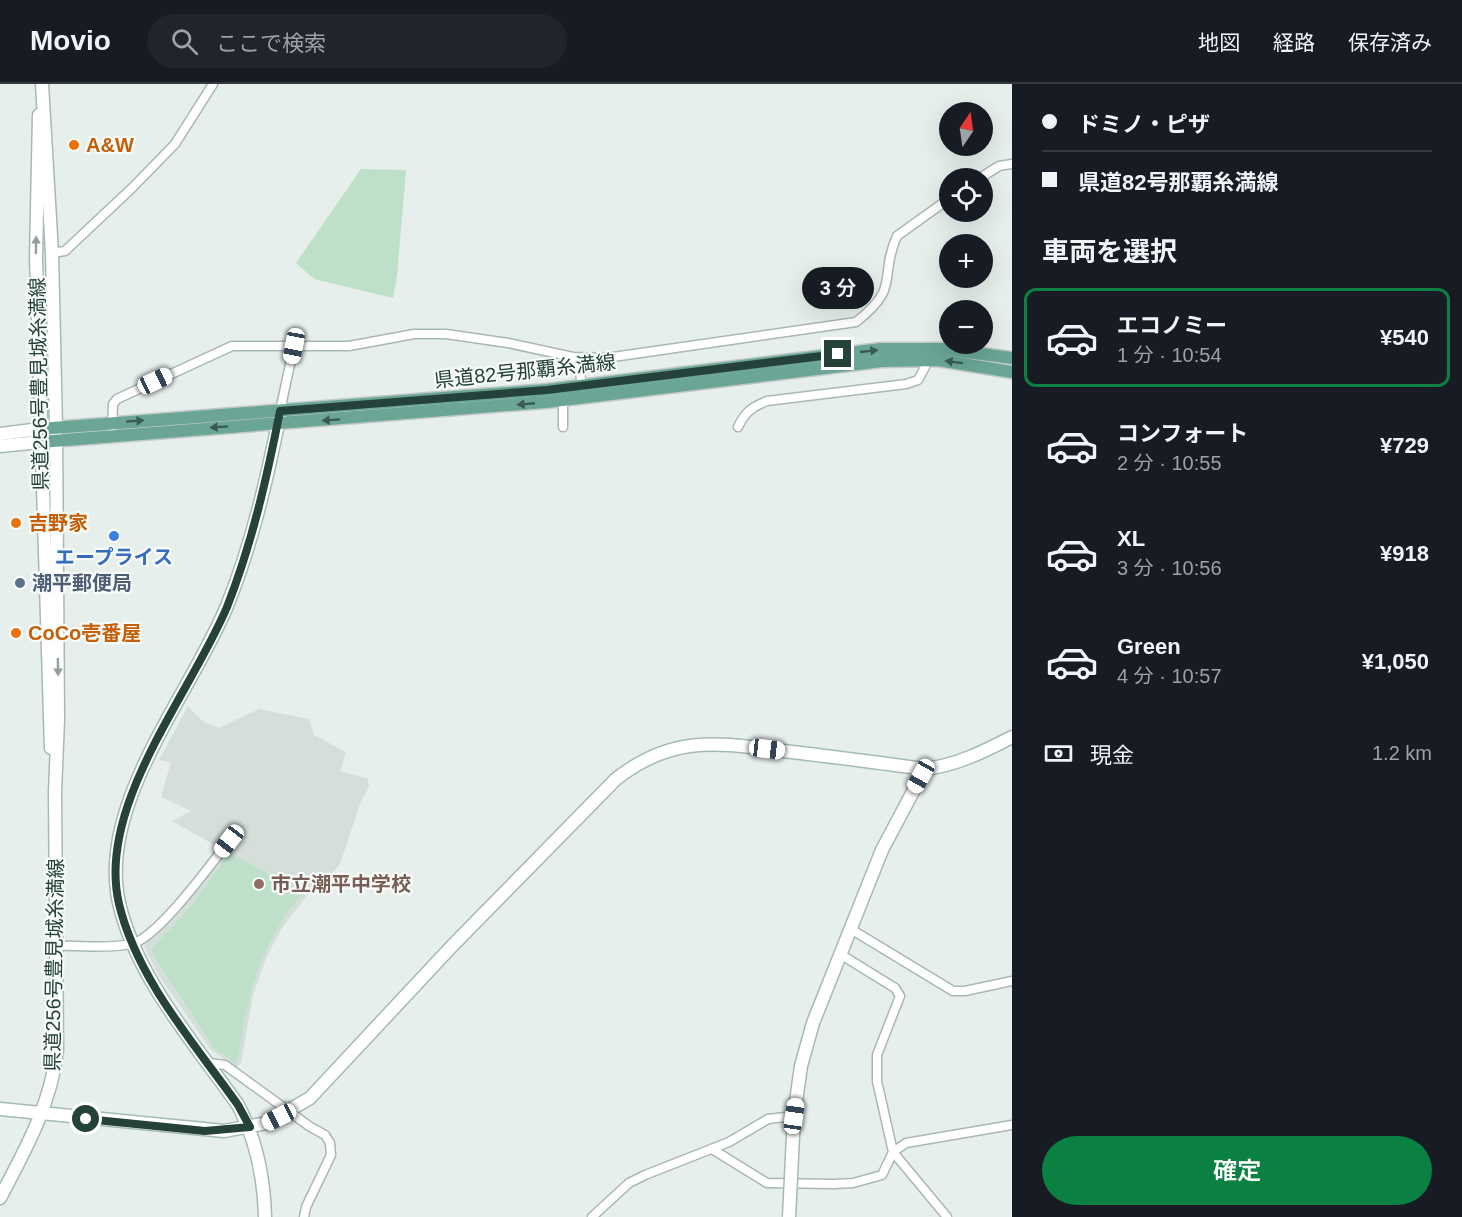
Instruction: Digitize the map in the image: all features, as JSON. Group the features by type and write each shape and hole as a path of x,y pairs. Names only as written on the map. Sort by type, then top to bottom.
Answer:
{"main road":[{"name":"県道82号那覇糸満線","path":"40,429 278,424 924,354 1012,358"},
{"name":"県道82号那覇糸満線","path":"924,354 1012,372"},
{"name":"県道82号那覇糸満線","path":"40,442 112,429 280,411 562,394"}],"street":[{"name":"県道256号豊見城糸満線","path":"2,1191 42,1114 57,1050 56,427 52,253 41,84"},
{"name":"県道256号豊見城糸満線","path":"41,84 36,258 48,718 55,792"},
{"path":"52,253 65,251 161,159 175,144 213,84"},
{"path":"993,170 999,166 1012,164"},
{"path":"112,429 113,405 117,399 232,346 349,346 414,334 446,334 508,343 573,357 606,358 856,322 874,308 882,296 888,283 897,236 939,206"},
{"path":"265,1217 265,1189 250,1127 209,1063 150,979 132,944 118,901 117,886 120,834 127,804 141,770 214,637 246,554 278,424 294,346"},
{"path":"738,427 744,414 767,400 918,380 924,354"},
{"path":"573,357 579,367 583,392"},
{"path":"562,394 563,427"},
{"path":"0,434 40,429"},
{"path":"0,447 40,442"},
{"path":"0,1109 205,1131 267,1124 310,1098 556,839 616,779 635,764 680,747 723,743 925,769 946,766 971,758 1012,737"},
{"path":"789,1217 794,1116 801,1066 813,1023 882,850 925,769"},
{"path":"57,946 132,944 144,939 194,885 229,841"},
{"path":"849,928 953,992 1012,981"},
{"path":"840,954 895,988 900,996 875,1066 893,1152 947,1217"},
{"path":"209,1063 225,1065 309,1126 325,1135 330,1143 331,1155 306,1207 304,1217"},
{"path":"592,1217 629,1183 712,1149 750,1131 768,1119 794,1116"},
{"path":"712,1149 767,1183 834,1185 853,1183 882,1175 893,1152 906,1143 1012,1125"}],"shaded area":[{"name":"市立潮平中学校","path":"188,706 202,721 219,728 259,709 309,719 314,735 346,752 340,771 368,779 369,786 360,804 340,864 329,877 311,890 282,928 267,956 253,995 241,1063 236,1067 211,1050 159,976 144,946 216,865 209,861 218,847 172,821 191,811 161,797 171,762 159,760"}],"green space":[{"path":"361,169 406,170 393,298 314,279 296,263"},
{"path":"229,853 304,893 289,910 277,929 258,971 245,1015 238,1060 235,1063 214,1048 154,956 152,949 193,904"}],"place":[{"name":"A&W","path":"74,145"},
{"name":"吉野家","path":"16,523"},
{"name":"エープライス","path":"114,536"},
{"name":"潮平郵便局","path":"20,583"},
{"name":"CoCo壱番屋","path":"16,633"},
{"name":"市立潮平中学校","path":"259,884"}],"route":[{"path":"86,1119 205,1131 250,1127 238,1105 139,960 118,901 118,851 123,819 132,790 214,637 237,581 269,465 280,411 547,390 838,354"}]}
